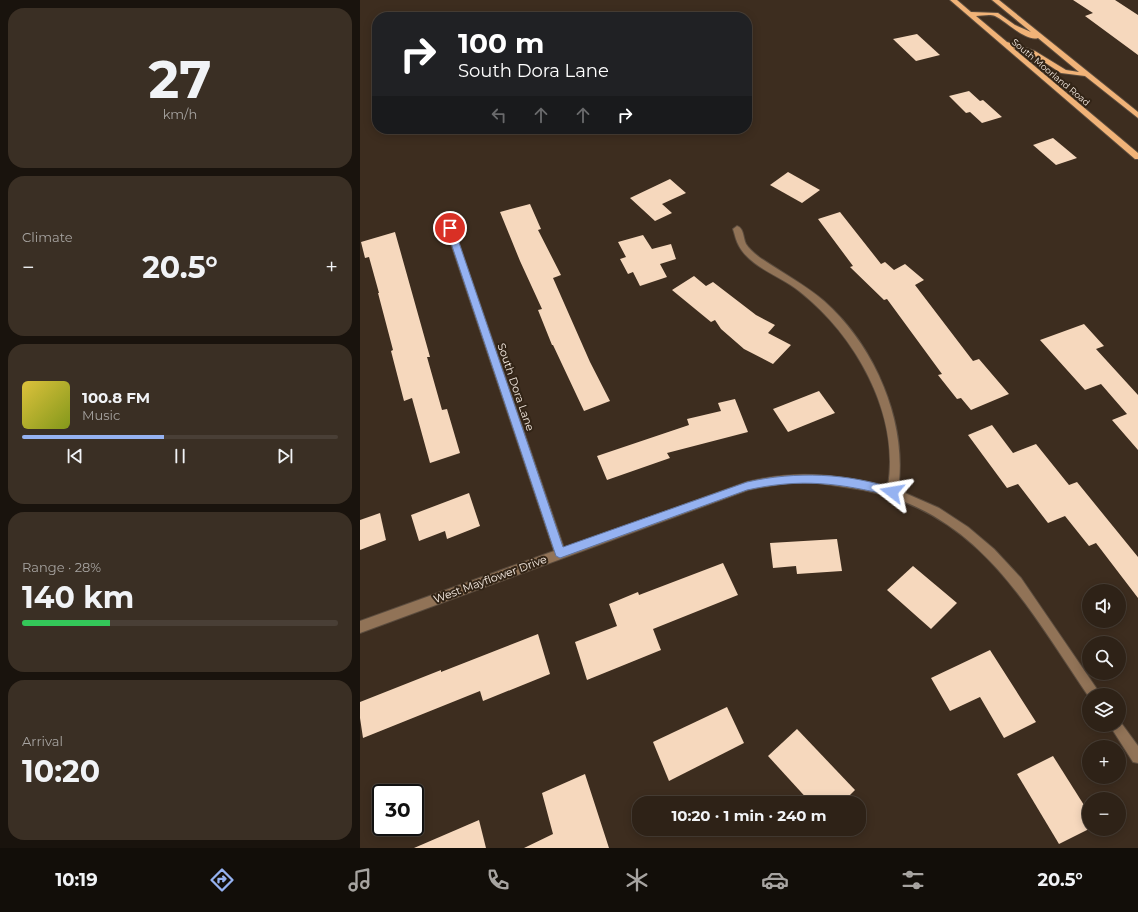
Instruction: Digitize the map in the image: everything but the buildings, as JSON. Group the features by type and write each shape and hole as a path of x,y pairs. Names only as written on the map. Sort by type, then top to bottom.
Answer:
{"main road":[{"name":"South Moorland Road","path":"953,0 1138,157"},
{"name":"South Moorland Road","path":"995,0 1138,116"},
{"path":"970,14 996,14 1013,26 1049,44"},
{"path":"1004,44 1025,49 1036,54 1062,72 1070,74 1086,74"}],"street":[{"name":"South Dora Lane","path":"450,228 560,553"},
{"path":"737,229 743,247 750,254 802,288 818,301 842,327 860,350 879,387 888,412 895,469 892,492"},
{"name":"West Mayflower Drive","path":"360,627 747,486 772,480 807,478 858,484 892,492 935,511 964,530 990,552 1017,582 1091,688"},
{"path":"1121,732 1138,757"}],"route":[{"path":"450,228 560,553 747,486 772,480 807,478 858,484 892,492"}]}
